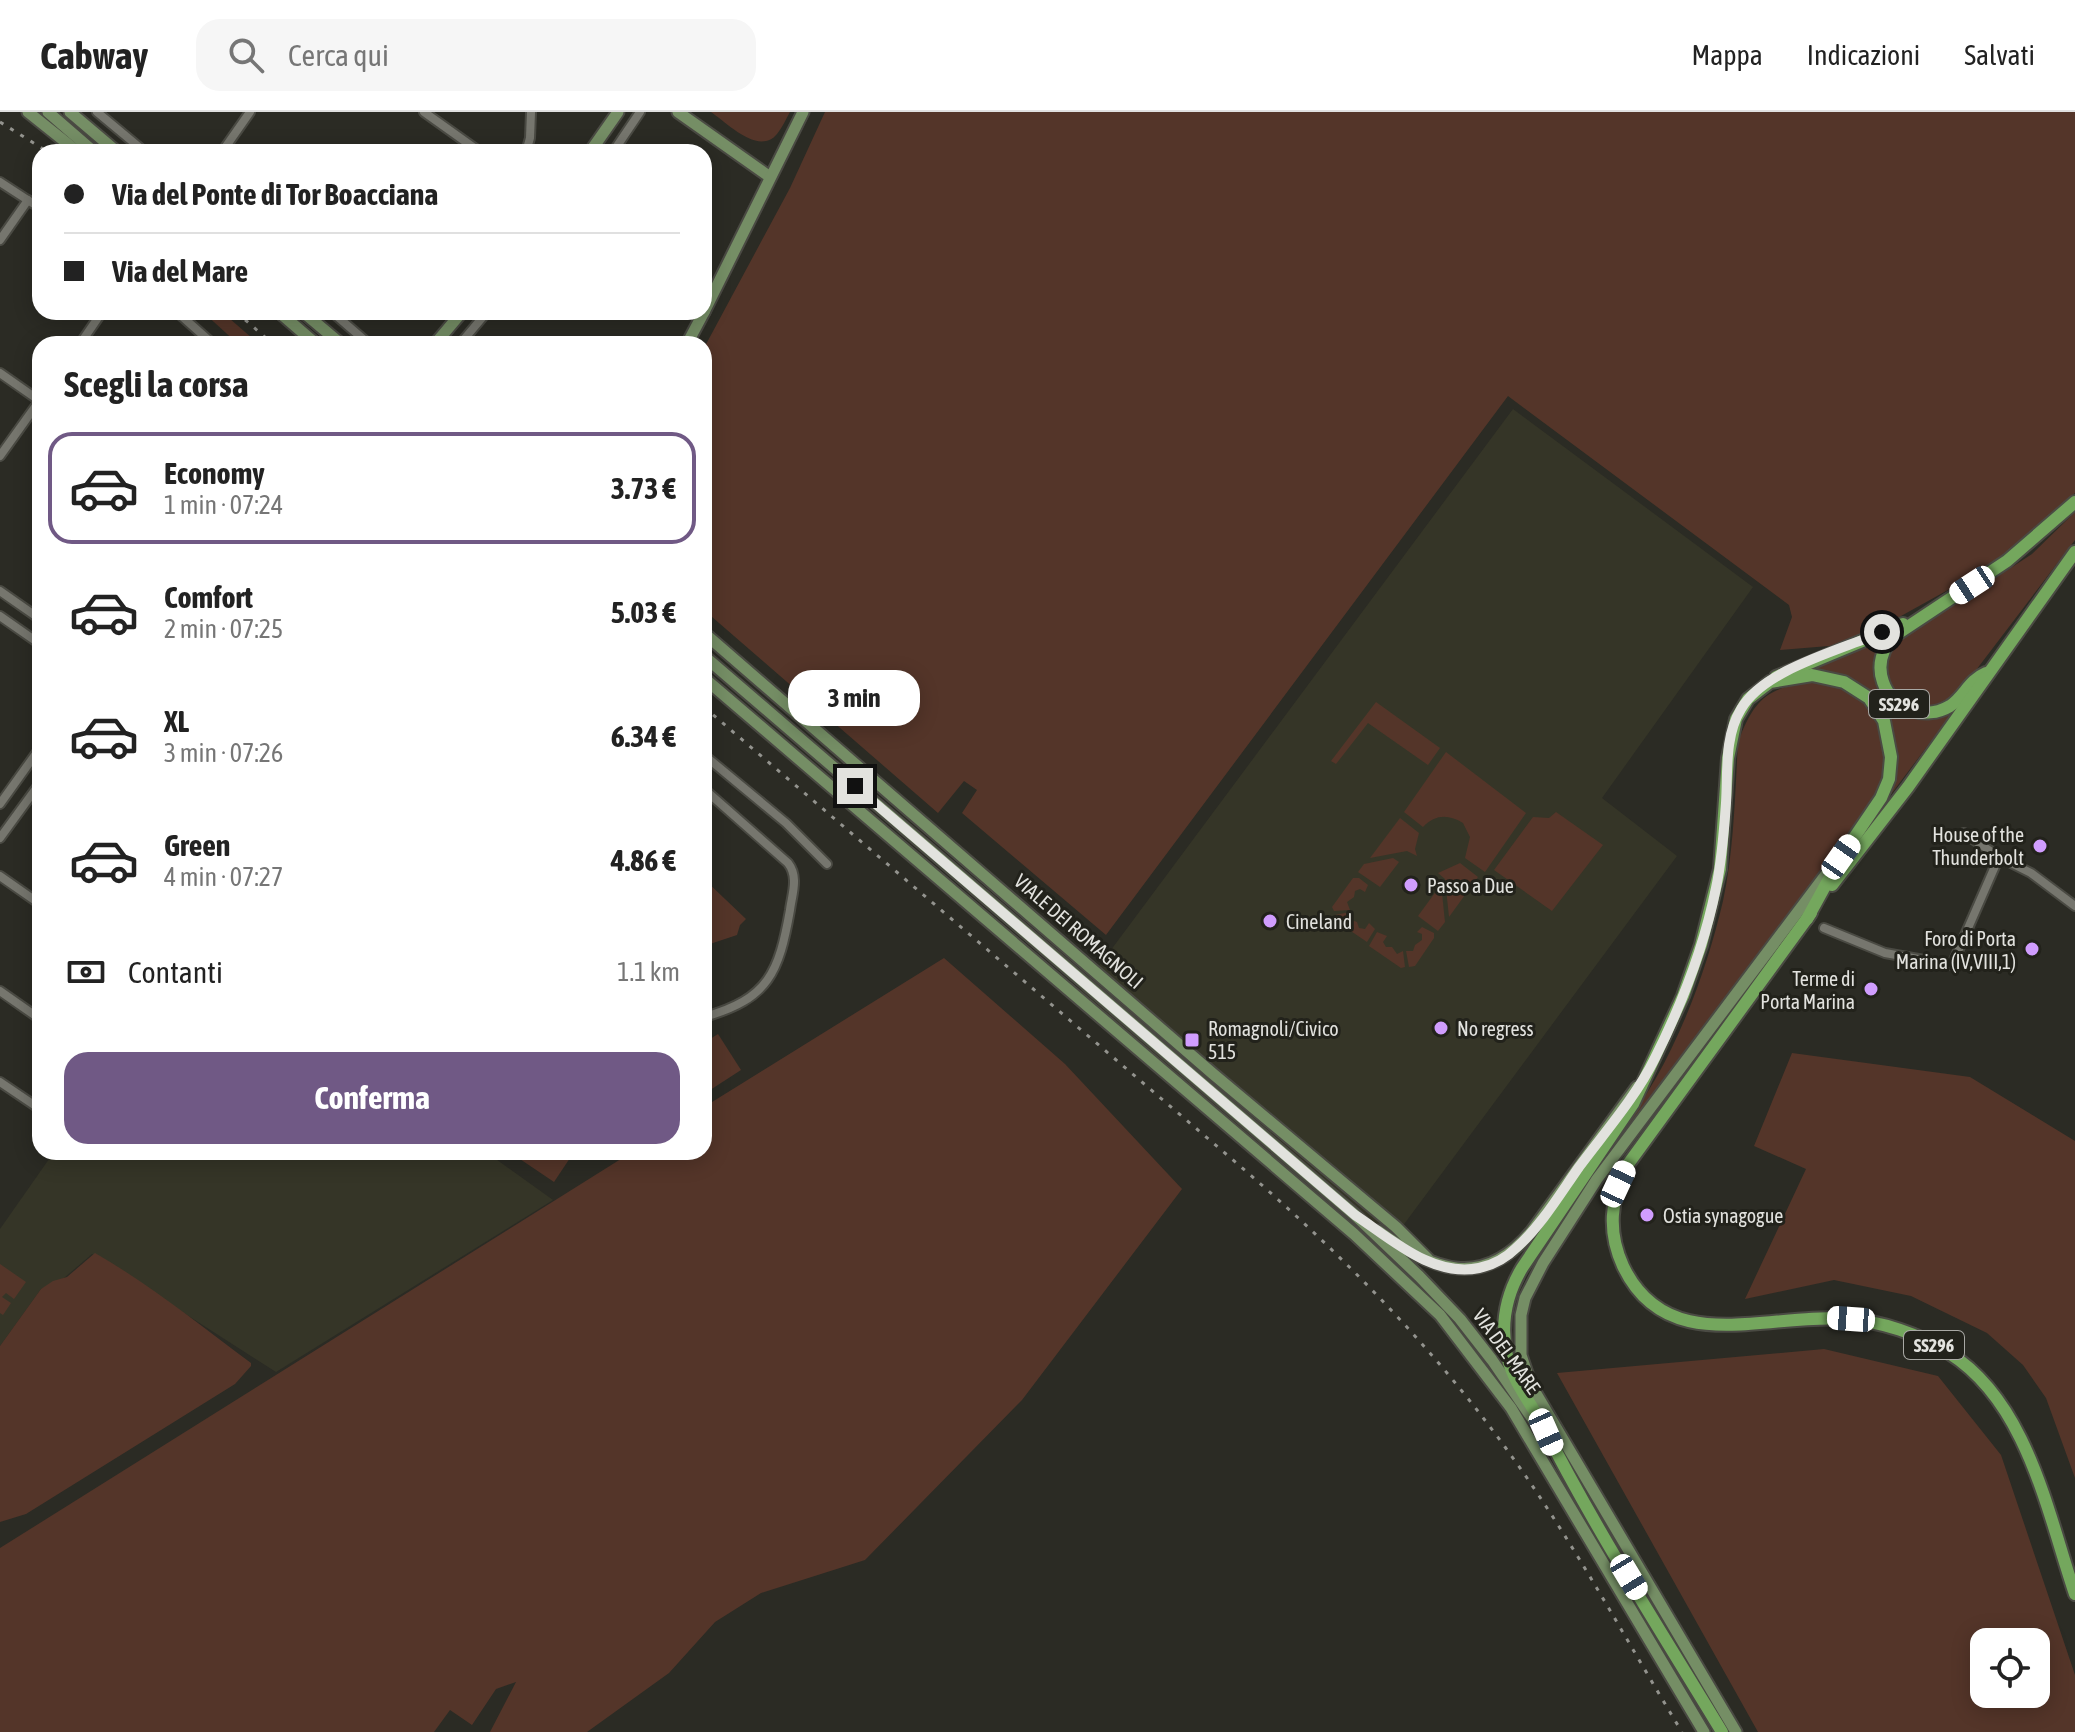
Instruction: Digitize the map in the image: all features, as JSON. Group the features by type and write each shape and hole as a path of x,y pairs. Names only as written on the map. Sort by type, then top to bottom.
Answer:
{"main road":[{"name":"SS296","path":"1989,672 1976,678 1954,703 1932,712 1918,712 1900,704 1884,685 1882,655 1894,636 2007,561 2075,502"},
{"name":"SS296","path":"2075,552 1908,787 1807,919 1626,1167 1618,1184 1612,1211 1612,1230 1624,1269 1640,1292 1663,1311 1689,1322 1717,1327 1817,1318 1851,1319 1910,1335 1948,1352 1966,1365 1990,1388 2021,1437 2075,1594"},
{"name":"SS296","path":"1770,682 1792,668 1917,618"},
{"path":"1552,1447 1511,1369 1505,1343 1506,1304 1522,1268 1633,1104 1683,996 1709,919 1720,869 1732,730 1748,699 1770,682 1801,675 1835,678 1867,696 1884,721 1891,757 1886,788 1841,857 1807,919"},
{"name":"VIA DEL MARE","path":"1552,1447 1722,1732"}],"street":[{"path":"28,112 68,144"},
{"path":"48,112 85,144"},
{"path":"70,112 108,144"},
{"path":"97,112 135,144"},
{"path":"228,144 250,112"},
{"path":"528,144 531,112"},
{"path":"596,144 618,112"},
{"path":"618,144 640,112"},
{"path":"678,112 770,177"},
{"path":"712,296 803,112"},
{"path":"429,113 470,144"},
{"path":"0,182 32,203"},
{"path":"0,240 28,200"},
{"path":"186,320 204,336"},
{"path":"288,320 307,336"},
{"path":"312,320 332,336"},
{"path":"341,320 360,336"},
{"path":"444,336 456,320"},
{"path":"467,336 480,320"},
{"path":"0,373 32,395"},
{"path":"0,456 32,412"},
{"path":"0,591 32,613"},
{"path":"0,616 32,638"},
{"name":"VIALE DEI ROMAGNOLI","path":"712,640 1212,1073 1396,1227 1428,1259"},
{"name":"VIA DEL MARE","path":"712,663 1355,1215 1460,1319 1552,1447"},
{"path":"712,685 1354,1234 1440,1315 1511,1408 1704,1732"},
{"path":"20,810 1,799 32,758"},
{"path":"712,762 786,823 827,864"},
{"path":"0,838 32,794"},
{"path":"712,796 788,863 794,872 794,882 783,950 776,967 750,998 712,1014"},
{"path":"1964,833 1999,857 2031,873 2075,906"},
{"path":"1736,1732 1534,1391 1521,1355 1521,1315 1525,1298 1543,1263 1597,1179 1799,908 1841,857"},
{"path":"1824,928 1885,953 1952,965 1999,857"},
{"path":"0,876 32,898"},
{"path":"0,991 32,1013"},
{"path":"1355,1215 1396,1244 1445,1267 1473,1269 1498,1262 1514,1251 1532,1231 1644,1078"},
{"path":"0,1082 32,1104"}],"shaded area":[{"path":"711,112 790,112 777,134 770,140 761,141 752,140 734,130"},
{"path":"825,112 2075,112 2075,493 2024,540 1984,570 1874,631 1841,645 1780,650 1792,617 1789,605 1508,396 1106,935 962,813 977,790 964,781 938,813 712,617 710,336 790,188"},
{"path":"212,320 231,320 250,336 229,336"},
{"path":"1513,409 1753,587 1602,798 1677,856 1379,1258 1076,997"},
{"path":"2075,512 2075,540 1954,699 1938,708 1925,710 1903,702 1889,683 1888,658 1893,645 2032,554"},
{"path":"1886,639 1878,657 1898,710 1925,718 1953,712 1889,797 1895,766 1894,743 1871,694 1800,672"},
{"path":"1816,680 1846,690 1875,716 1884,742 1886,773 1882,787 1875,801 1584,1192 1656,1078 1687,1015 1704,969 1727,882 1738,742 1745,726 1758,704 1775,691"},
{"path":"1376,702 1440,748 1428,765 1368,723 1336,764 1331,761"},
{"path":"1446,752 1526,813 1485,872 1465,858 1470,837 1463,823 1442,817 1423,827 1404,812"},
{"path":"1556,812 1603,845 1552,911 1494,870 1533,817 1549,818"},
{"path":"1400,818 1419,833 1415,849 1417,856 1407,851 1370,858"},
{"path":"1393,858 1399,862 1380,887 1358,872 1364,864"},
{"path":"1460,863 1478,877 1449,917 1445,879 1438,873"},
{"path":"1353,878 1359,878 1368,885 1365,892 1360,889 1355,891 1354,897 1347,902 1350,910 1334,911 1332,907"},
{"path":"712,887 746,919 737,935 712,943"},
{"path":"1437,890 1442,893 1445,922 1438,931 1418,916"},
{"path":"1350,912 1349,919 1357,922 1359,928 1365,929 1369,923 1375,929 1367,942 1336,921 1335,915"},
{"path":"1422,927 1434,933 1434,938 1415,966 1409,967 1406,951 1413,951 1422,940 1422,934 1417,932"},
{"path":"1377,932 1387,936 1383,942 1386,947 1392,947 1397,954 1403,951 1405,967 1401,968 1369,946"},
{"path":"944,958 1065,1064 1182,1189 1022,1400 865,1560 761,1593 715,1622 669,1673 587,1732 490,1732 516,1682 496,1689 472,1725 450,1710 434,1732 0,1732 0,1548 619,1160 712,1160 712,1102"},
{"path":"718,1034 741,1070 712,1089 712,1038"},
{"path":"1792,1053 1970,1077 2075,1141 2075,1478 2046,1398 2023,1365 1987,1333 1911,1296 1834,1280 1745,1299 1806,1169 1754,1146"},
{"path":"48,1160 497,1160 553,1200 276,1372 92,1254 64,1278 41,1289 0,1346 0,1229"},
{"path":"521,1160 569,1160 554,1182"},
{"path":"95,1253 174,1305 251,1366 235,1384 26,1514 0,1522 0,1346 41,1289 67,1277"},
{"path":"0,1264 26,1282 14,1299 6,1293 2,1297 11,1303 3,1315 0,1313"},
{"path":"1824,1349 1938,1376 2001,1455 2075,1675 2075,1732 1758,1732 1557,1373"}],"railway":[{"path":"0,122 35,144"},
{"path":"245,320 264,336"},
{"path":"712,714 1247,1172 1384,1302 1476,1409 1529,1481 1682,1732"}],"place":[{"name":"House of the Thunderbolt","path":"2040,846"},
{"name":"Passo a Due","path":"1411,885"},
{"name":"Cineland","path":"1270,921"},
{"name":"Foro di Porta Marina (IV,VIII,1)","path":"2032,949"},
{"name":"Terme di Porta Marina","path":"1871,989"},
{"name":"No regress","path":"1441,1028"},
{"name":"Romagnoli/Civico 515","path":"1192,1040"},
{"name":"Ostia synagogue","path":"1647,1215"}],"route":[{"path":"855,786 1355,1215 1396,1244 1436,1264 1465,1270 1480,1268 1498,1262 1532,1231 1644,1078 1670,1027 1701,945 1716,890 1730,741 1742,707 1758,689 1783,672 1882,632"}]}
